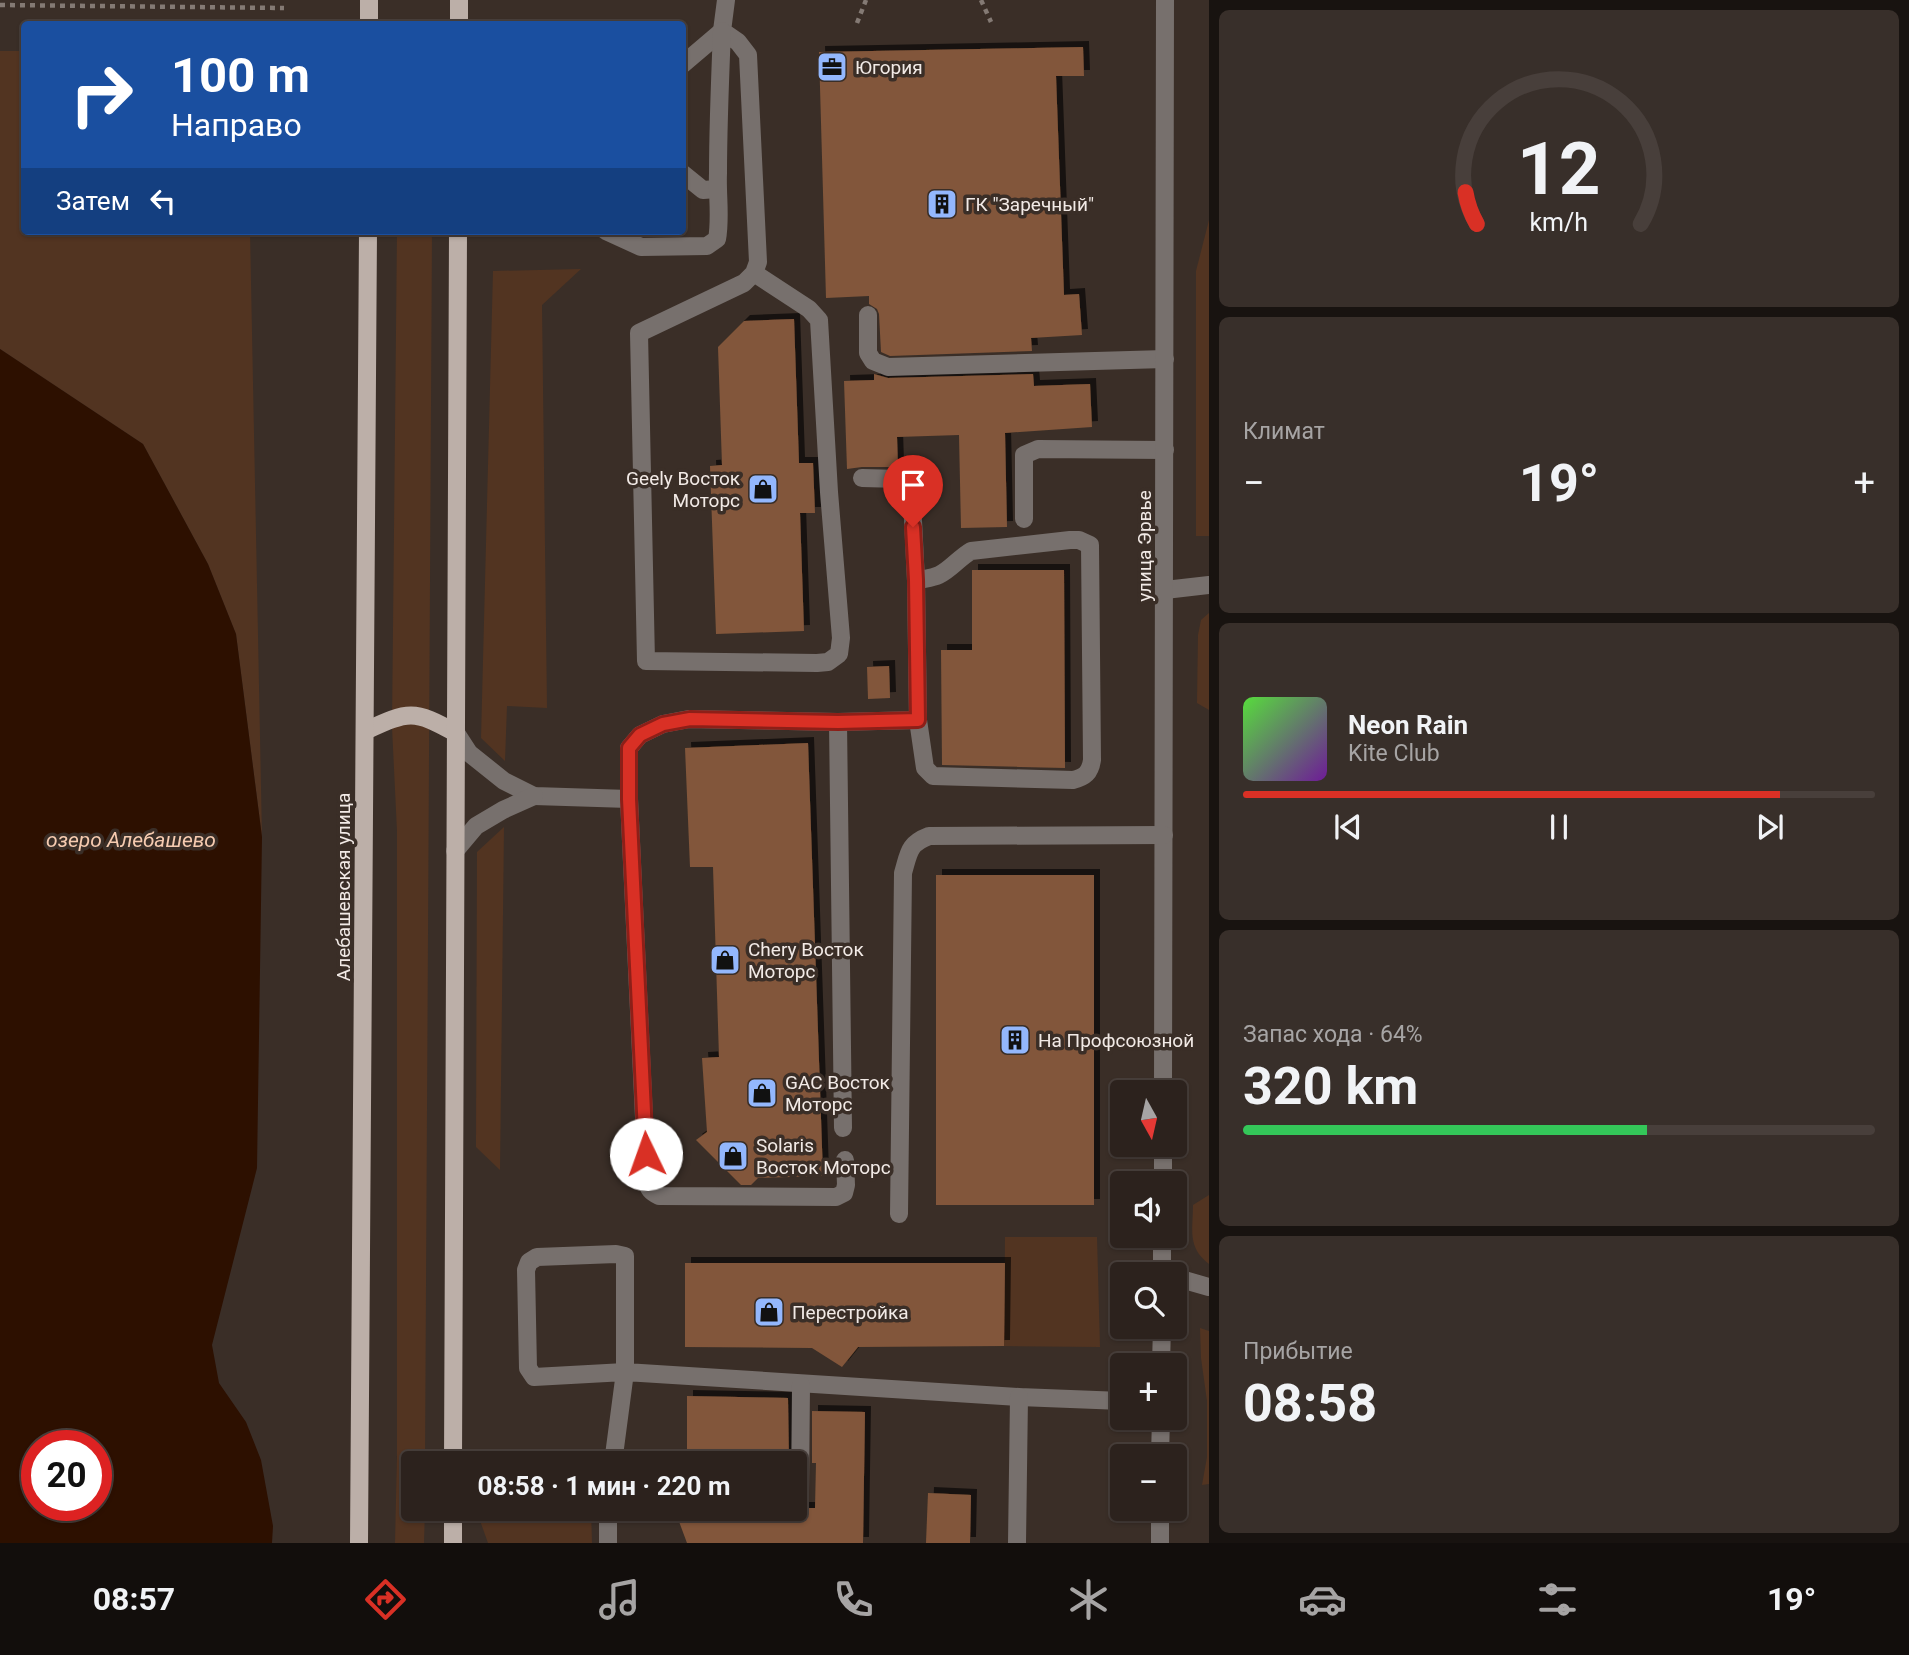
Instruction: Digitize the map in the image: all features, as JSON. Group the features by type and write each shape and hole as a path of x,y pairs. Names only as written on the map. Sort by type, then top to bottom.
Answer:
{"main road":[{"path":"369,0 369,21"},
{"path":"459,0 459,21"},
{"name":"Алебашевская улица","path":"359,1543 368,235"},
{"path":"453,1451 458,235"},
{"path":"365,731 392,719 412,714 429,718 456,733"},
{"path":"453,1521 453,1543"}],"street":[{"path":"614,235 641,247 707,246 717,239 719,94 726,0"},
{"name":"улица Эрвье","path":"1163,1080 1165,0"},
{"path":"686,62 722,31"},
{"path":"722,31 738,42 748,55 758,262 754,273 744,283 639,333 646,661 817,663 828,662 839,654 842,638 829,492 819,320 809,309 754,273"},
{"path":"686,176 703,190 718,189"},
{"path":"868,315 868,353 873,361 888,367 1165,359"},
{"path":"1024,519 1024,455 1038,449 1165,450"},
{"path":"862,478 901,479 912,500 918,720 925,768 933,776 1073,780 1084,778 1090,770 1092,760 1090,545 1079,540 1070,540 971,551 940,575 916,580"},
{"path":"1165,590 1209,584"},
{"path":"845,1160 846,1185 844,1193 836,1197 659,1196 648,1188 629,799 629,748 640,735 663,724 690,719 838,722 918,720"},
{"path":"838,722 844,1128"},
{"path":"456,733 469,753 504,781 534,796 629,799"},
{"path":"456,851 476,826 534,796"},
{"path":"899,1214 903,873 915,841 929,836 1164,835"},
{"path":"615,1451 625,1372 625,1256 616,1254 537,1257 530,1262 526,1270 528,1368 534,1377 625,1372 801,1385 1110,1401"},
{"path":"1187,1281 1209,1287"},
{"path":"800,1451 801,1385"},
{"path":"1017,1543 1019,1397"},
{"path":"608,1521 608,1543"},
{"path":"1160,1521 1160,1543"}],"path":[{"path":"857,23 866,0"},
{"path":"981,0 991,22"},
{"path":"0,5 284,8"}],"shaded area":[{"path":"0,51 21,51 21,235 250,235 262,837 236,634 208,564 143,444 0,349"},
{"path":"1209,220 1209,536 1196,536 1196,271"},
{"path":"397,235 432,235 425,1451 401,1451 401,1521 425,1521 424,1543 395,1543 397,831 392,727"},
{"path":"581,269 542,305 547,708 507,706 505,761 481,738 493,271"},
{"path":"1209,613 1209,710 1197,703 1198,635 1201,620"},
{"path":"504,827 500,1170 476,1147 477,852"},
{"path":"1209,1195 1209,1264 1197,1251 1192,1230 1193,1205"},
{"path":"1005,1237 1097,1237 1100,1347 1004,1346"},
{"path":"1200,1328 1209,1331 1209,1484 1202,1485 1207,1457 1207,1401"},
{"path":"480,1521 591,1521 592,1543 488,1543"}],"water":[{"name":"озеро Алебашево","path":"0,349 143,444 208,564 236,634 262,837 257,1168 212,1345 219,1383 246,1422 261,1460 273,1526 272,1543 0,1543"}],"building":[{"name":"ГК \"Заречный\"","path":"1083,47 1084,76 1056,76 1064,295 1079,294 1082,335 1031,338 1032,351 890,356 881,352 879,314 877,309 869,304 869,296 826,298 819,52"},
{"name":"Geely Восток Моторс","path":"794,319 799,463 813,463 815,513 800,513 804,631 716,634 710,466 722,465 718,347 744,321"},
{"path":"874,374 888,378 1033,374 1034,386 1090,384 1092,427 1005,433 1007,527 961,528 959,435 897,437 898,467 847,469 844,381 874,380"},
{"path":"972,570 1064,570 1065,768 942,765 941,650 972,650"},
{"path":"889,666 890,698 868,699 867,667"},
{"path":"808,743 823,1176 758,1178 751,1185 741,1185 696,1140 707,1132 702,1058 719,1057 713,867 690,867 685,748"},
{"name":"На Профсоюзной","path":"936,875 1094,875 1094,1205 936,1205"},
{"path":"685,1263 1005,1263 1004,1346 858,1347 842,1367 812,1348 685,1347"},
{"path":"687,1396 788,1398 789,1451 687,1451"},
{"path":"812,1411 865,1412 863,1543 687,1543 679,1521 807,1521 807,1508 815,1508 816,1463 812,1463"},
{"path":"928,1493 971,1495 970,1543 926,1543"}],"place":[{"name":"Югория","path":"832,67"},
{"name":"ГК \"Заречный\"","path":"942,204"},
{"name":"Geely Восток Моторс","path":"763,489"},
{"name":"Chery Восток Моторс","path":"725,960"},
{"name":"На Профсоюзной","path":"1015,1040"},
{"name":"GAC Восток Моторс","path":"762,1093"},
{"name":"Solaris Восток Моторс","path":"733,1156"},
{"name":"Перестройка","path":"769,1312"}],"route":[{"path":"646,1154 629,799 629,748 640,735 663,724 690,719 838,722 918,720 913,527"}]}
